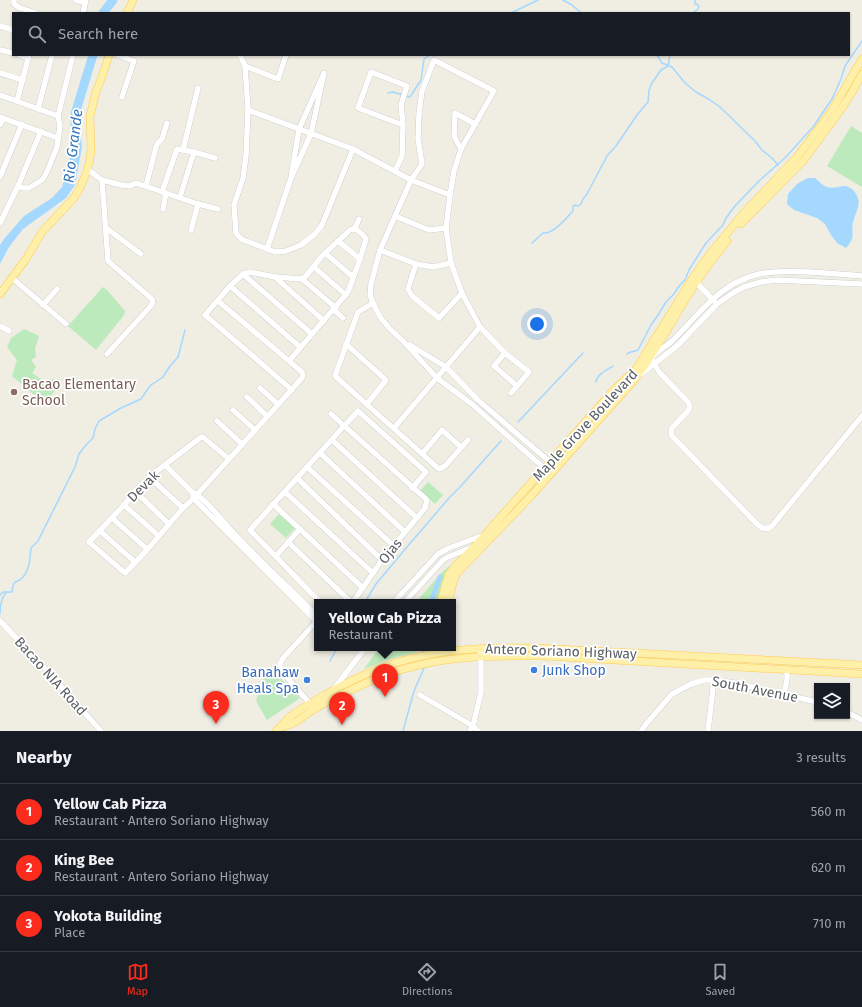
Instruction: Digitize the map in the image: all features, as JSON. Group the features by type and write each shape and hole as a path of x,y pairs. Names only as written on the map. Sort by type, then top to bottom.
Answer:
{"main road":[{"path":"127,12 133,0"},
{"path":"0,294 26,259 42,232 73,199 79,190 87,169 91,149 90,116 96,92 109,56"},
{"path":"636,369 692,279 709,255 743,214 798,157 831,112 862,59"},
{"name":"Maple Grove Boulevard","path":"486,538 532,496 653,360 696,282 715,256 743,221 804,160 837,115 862,74"},
{"name":"Maple Grove Boulevard","path":"486,538 544,468 612,392 636,369"},
{"path":"442,599 449,574 474,547 486,538"},
{"path":"449,599 456,575 486,538"},
{"name":"Antero Soriano Highway","path":"456,650 498,647 545,648 862,665"},
{"path":"430,662 433,651"},
{"name":"Antero Soriano Highway","path":"278,730 293,723 332,691 361,676 433,651"},
{"name":"Antero Soriano Highway","path":"312,706 404,668 430,662 481,657 544,656 862,674"}],"street":[{"path":"76,0 86,2 83,12"},
{"path":"14,2 20,8 33,12"},
{"path":"0,26 12,30"},
{"path":"0,50 12,53"},
{"path":"17,101 28,56"},
{"path":"38,109 52,56"},
{"path":"18,186 30,188 44,178 57,147 60,126 58,116 73,56"},
{"path":"121,56 134,61 122,97"},
{"path":"240,56 245,66 248,110 246,156 242,178 234,205 236,233 241,239 274,252 286,251 301,245 315,234 322,225 353,149"},
{"path":"245,66 278,79 286,56"},
{"path":"511,393 529,372 505,353 480,327 462,293 451,263 446,228 454,171 461,149 494,91 434,60 422,91 419,114 418,139 422,164 411,180 380,250 371,284 370,295 380,317 437,378 473,405 544,468"},
{"path":"395,171 402,156 403,125 401,104 407,86 371,72 358,108 403,125"},
{"path":"0,73 23,80"},
{"path":"267,249 290,178 299,129 324,73 311,134 290,178"},
{"path":"183,150 198,88"},
{"path":"0,95 58,116"},
{"path":"248,110 353,149 411,180 450,195"},
{"path":"461,149 454,136 455,113 475,124"},
{"path":"0,125 2,117 58,138"},
{"path":"146,186 157,144 162,139 168,123"},
{"path":"0,177 22,124"},
{"path":"0,223 18,186 41,131"},
{"path":"163,209 164,192 176,150 178,149 194,152 215,158"},
{"path":"180,197 194,152"},
{"path":"87,169 102,180 126,186 131,186 136,183 198,204 218,209"},
{"path":"102,180 108,261 152,299 153,302 107,354"},
{"path":"191,230 198,204"},
{"path":"395,216 429,230 446,228"},
{"path":"302,279 325,253 355,228 359,219"},
{"path":"106,228 141,254"},
{"path":"289,361 348,292 366,239 355,228"},
{"path":"338,241 360,259"},
{"path":"380,250 416,264 433,267 451,263"},
{"path":"325,253 353,277"},
{"path":"416,264 408,289 412,296 439,318 462,293"},
{"path":"314,267 346,295"},
{"name":"Maple Grove Boulevard","path":"653,360 712,299 739,280 767,272 786,271 862,276"},
{"path":"292,390 205,315 230,286 243,274 250,272 275,277 302,279 343,318"},
{"path":"243,274 312,334"},
{"path":"275,277 324,321"},
{"path":"12,278 66,324"},
{"name":"Maple Grove Boulevard","path":"636,369 677,346 717,304 744,287 768,280 862,284"},
{"path":"696,282 717,304"},
{"path":"230,286 300,347"},
{"path":"43,305 57,289"},
{"path":"100,531 135,562 194,495 302,378 302,372 218,301"},
{"path":"373,303 358,312 335,376 439,469 445,466 468,440"},
{"path":"0,326 9,331"},
{"path":"394,428 480,327"},
{"path":"403,341 446,367 478,400 550,462"},
{"path":"346,344 386,380 366,404"},
{"path":"505,353 494,366 517,386"},
{"path":"653,360 660,372 690,404 690,409 672,428 672,436 757,524 763,528 768,528 774,524 862,416"},
{"path":"260,388 278,404"},
{"path":"247,397 267,416"},
{"path":"473,405 478,400"},
{"path":"233,410 255,430"},
{"path":"317,599 250,530 320,452 332,440 344,426 358,411 426,472 412,488 344,426 331,414"},
{"path":"217,420 242,444"},
{"path":"422,454 442,430 461,447"},
{"name":"Devak","path":"135,562 125,573 89,542 135,491 165,465 202,437 228,459"},
{"path":"332,440 417,518"},
{"path":"320,452 405,532"},
{"path":"165,465 314,617"},
{"path":"307,467 394,546"},
{"path":"149,478 183,508"},
{"path":"297,478 382,560"},
{"name":"Ojas","path":"354,599 382,560 425,508 427,500 412,488"},
{"path":"135,491 169,524"},
{"path":"285,492 372,573"},
{"path":"124,504 159,536"},
{"path":"273,504 363,588"},
{"path":"112,518 147,549"},
{"path":"276,556 300,529"},
{"name":"Maple Grove Boulevard","path":"397,599 438,554 449,548 486,538"},
{"path":"288,542 349,599"},
{"path":"408,599 448,556 474,547"},
{"name":"Bacao NIA Road","path":"0,621 41,664 100,731"},
{"path":"312,706 280,669 280,664 283,658 314,623"},
{"path":"471,729 481,692 480,648"},
{"path":"332,691 363,651"},
{"path":"784,694 787,670"},
{"name":"South Avenue","path":"641,731 672,694 691,684 704,680 735,683 814,701"},
{"path":"708,731 714,680"},
{"path":"420,695 471,729 478,731"},
{"path":"850,714 862,720"}],"green space":[{"path":"851,126 862,133 862,187 827,166"},
{"path":"103,287 125,311 124,315 96,350 68,326"},
{"path":"24,329 39,336 35,349 36,357 31,360 36,367 32,373 44,381 55,379 56,389 45,404 12,376 17,360 7,347 11,338"},
{"path":"428,482 443,495 435,504 420,491"},
{"path":"279,514 295,528 286,538 270,524"},
{"path":"451,565 444,578 439,599 419,599 442,572"},
{"path":"377,651 419,651 384,661 364,669"},
{"path":"267,667 300,698 267,720 256,701"}],"water":[{"path":"75,114 80,125 82,147 75,185 66,198 23,229 9,247 0,264 0,245 4,239 24,216 52,198 62,187 71,154 72,123"},
{"path":"808,178 815,178 822,185 830,188 849,187 858,198 858,208 852,227 852,240 846,248 837,243 825,224 817,218 794,210 787,204 788,194 797,184"}],"waterway":[{"name":"Rio Grande","path":"104,12 113,0"},
{"path":"513,12 538,0"},
{"path":"563,0 581,12"},
{"path":"694,12 699,7 695,4 695,0"},
{"path":"627,354 638,350 651,325 666,302 685,280 689,270 706,243 723,225 726,218 735,206 760,180 785,158 813,127 832,99 845,66 862,41"},
{"name":"Rio Grande","path":"75,125 75,114 93,56"},
{"path":"388,93 393,92 410,97 421,80 424,59 428,56"},
{"path":"658,56 662,63 672,67 685,83 696,92 720,107 778,165"},
{"path":"532,243 543,233 547,233 555,229 573,211 574,205 578,206 581,204 607,156 648,102 649,90 652,83 661,70 668,66 670,56"},
{"path":"0,595 3,592 12,592 15,582 20,580 26,573 31,548 38,541 75,467 79,454 93,438 99,421 121,408 141,399 151,385 163,377 178,357 185,330"},
{"path":"518,422 583,353"},
{"path":"596,382 600,374 613,366"},
{"path":"367,599 376,584 407,547 501,441"},
{"path":"432,599 440,577"},
{"path":"0,614 2,599 7,592"},
{"path":"330,661 335,651"},
{"path":"403,731 414,691 424,668"}],"place":[{"name":"Bacao Elementary School","path":"14,392"},
{"name":"Junk Shop","path":"534,670"},
{"name":"Banahaw Heals Spa","path":"307,680"},
{"name":"Yellow Cab Pizza","path":"385,697"},
{"name":"Yokota Building","path":"216,724"},
{"name":"King Bee","path":"342,725"}]}
